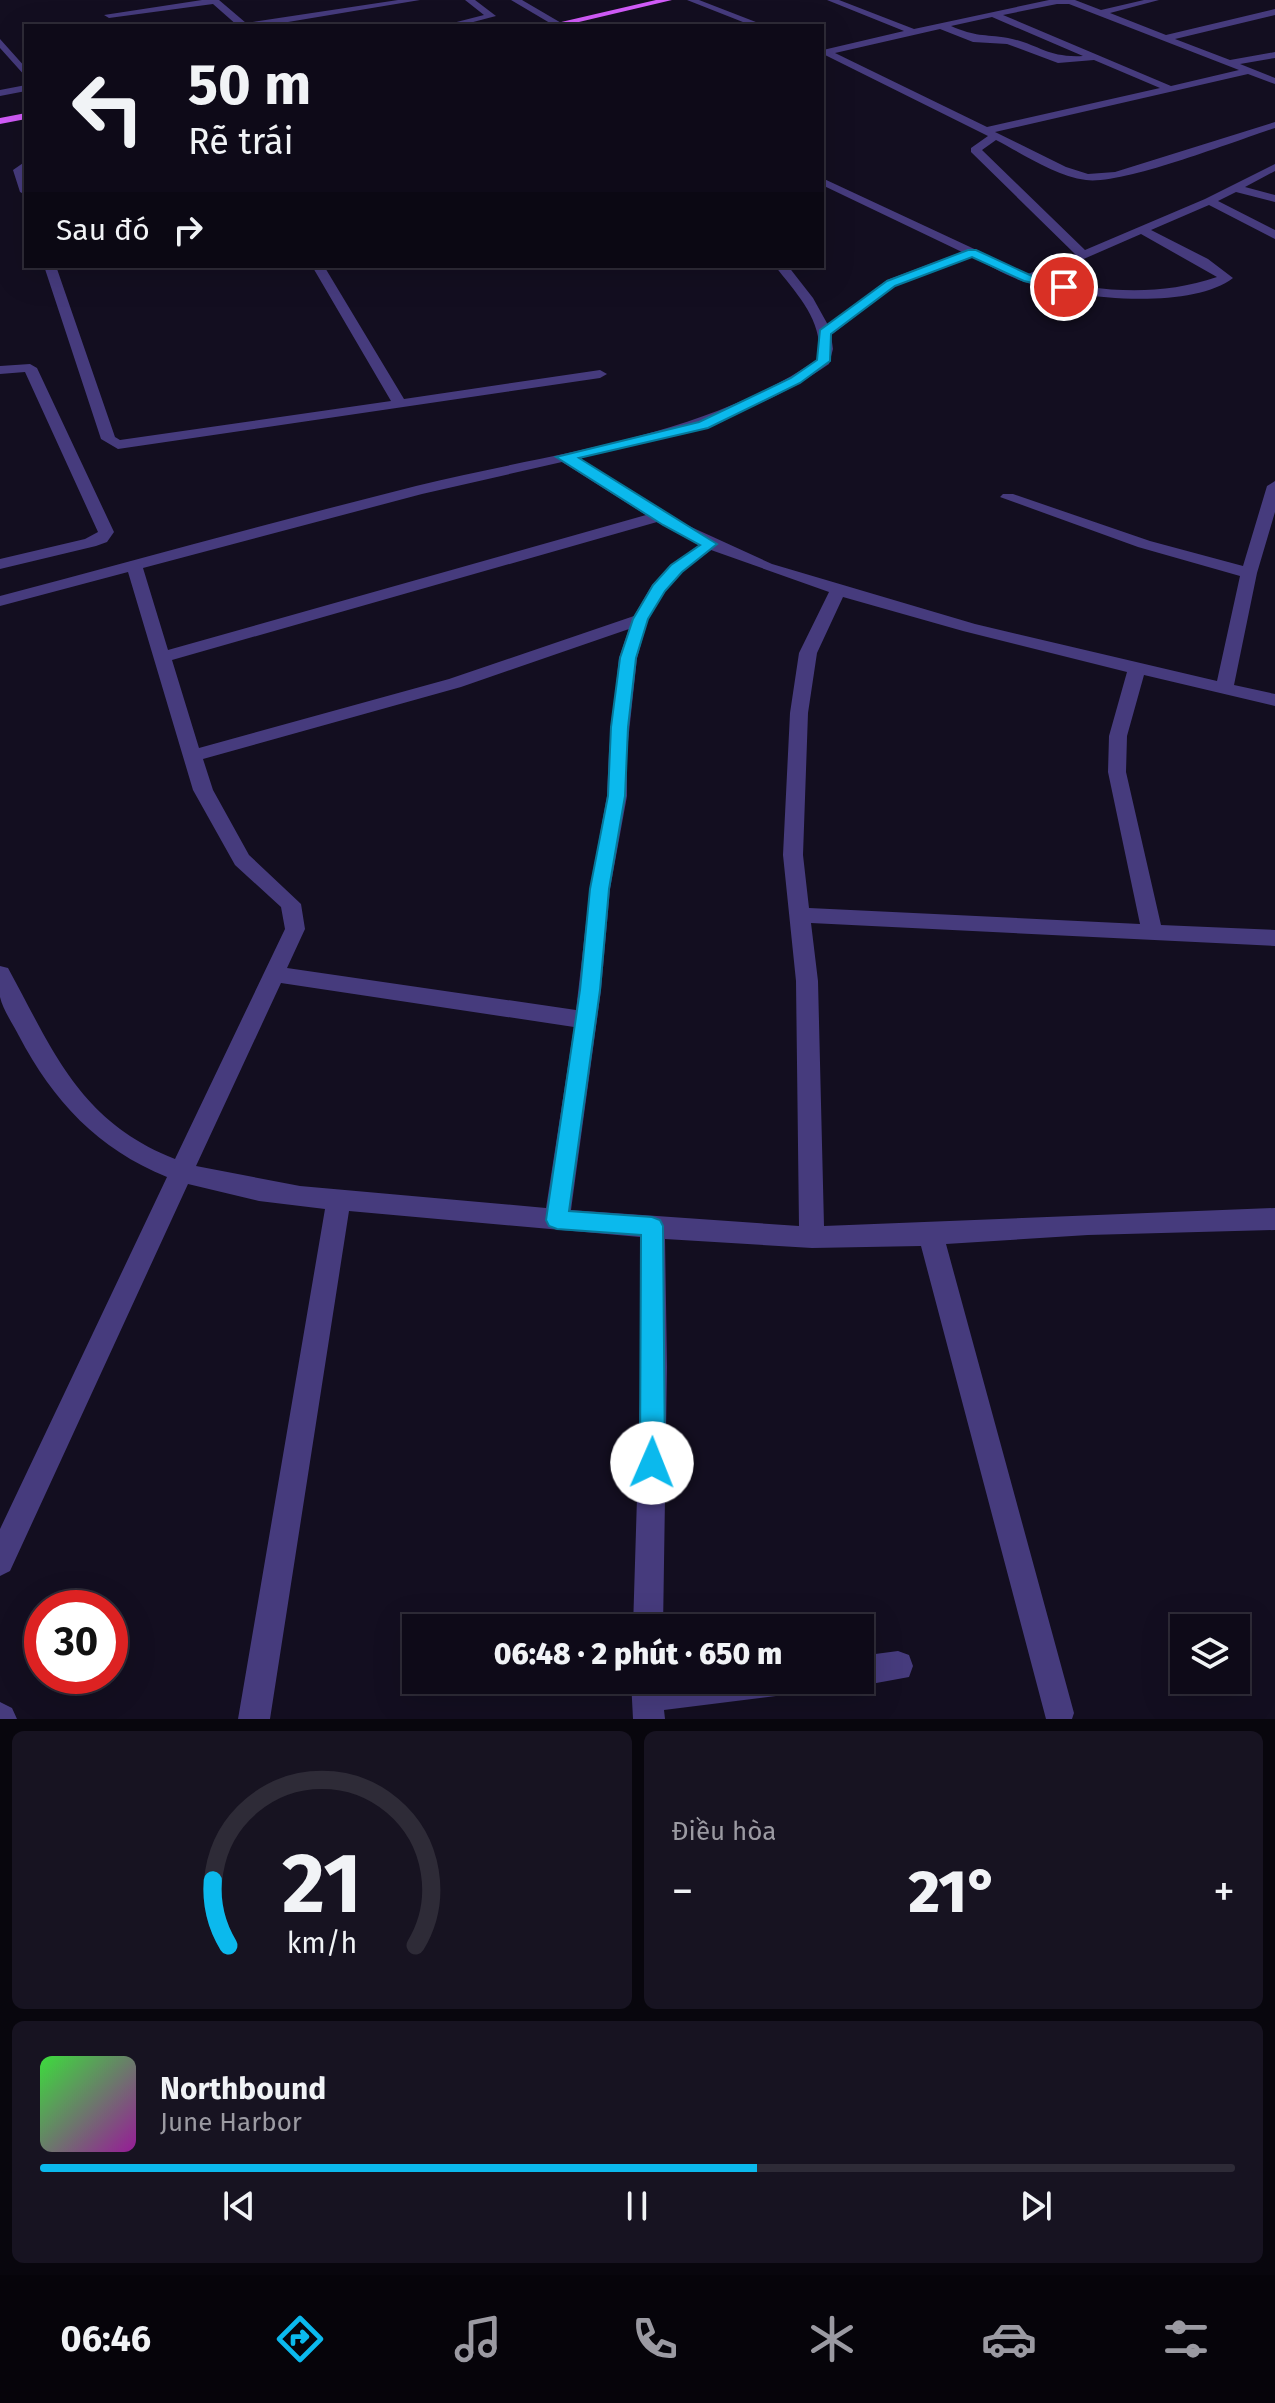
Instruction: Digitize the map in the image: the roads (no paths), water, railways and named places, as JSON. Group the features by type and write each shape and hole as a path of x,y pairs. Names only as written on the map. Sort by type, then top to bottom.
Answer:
{"main road":[{"path":"559,24 668,0"},
{"path":"0,121 24,116"}],"street":[{"path":"258,24 416,0"},
{"path":"455,24 491,16 469,0"},
{"path":"515,0 552,24"},
{"path":"691,0 756,24"},
{"path":"831,0 911,31"},
{"path":"861,0 891,11 873,15"},
{"path":"1104,12 1155,0"},
{"path":"118,24 106,11 215,1 243,24"},
{"path":"1275,81 1081,3 1057,1 826,52 1062,169 1102,178 1275,125"},
{"path":"1165,38 1275,12"},
{"path":"993,14 1170,89"},
{"path":"913,19 973,39 1008,41 1058,60 1096,58"},
{"path":"0,42 24,72"},
{"path":"1230,63 1275,55"},
{"path":"824,64 840,60"},
{"path":"1083,255 975,150 990,134 1249,71"},
{"path":"0,93 24,88"},
{"path":"24,166 19,170 24,186"},
{"path":"1028,279 1144,231 1275,167"},
{"path":"824,182 1028,279 1131,297 1189,292 1227,278 1204,262 1144,231"},
{"path":"1236,188 1275,199"},
{"path":"1209,201 1275,235"},
{"path":"825,333 891,283 972,253"},
{"path":"51,268 108,439 118,445 600,374"},
{"path":"319,268 400,404"},
{"path":"0,601 419,490 669,434 716,419 795,381 824,361 825,333 806,296 783,268"},
{"path":"0,370 30,368 106,532 101,539 90,543 0,564"},
{"path":"562,457 573,460 710,544 838,590 930,618 1275,700"},
{"path":"1224,688 1249,573 1272,514 1275,486"},
{"path":"1008,497 1144,544 1249,573"},
{"path":"162,657 660,516"},
{"path":"557,1220 600,889 617,796 619,739 628,658 640,619 658,589 677,568 710,544"},
{"path":"0,1561 295,929 291,904 242,860 203,790 134,566"},
{"path":"812,1237 807,981 793,855 799,713 808,653 838,590"},
{"path":"193,756 455,683 640,619"},
{"path":"1137,669 1116,752 1117,772 1152,933"},
{"path":"801,915 1275,938"},
{"path":"0,974 39,1057 69,1098 119,1143 181,1172 277,1193 557,1220 812,1237 931,1236 1061,1226 1275,1219"},
{"path":"272,974 585,1020"},
{"path":"254,1719 339,1199"},
{"path":"648,1614 654,1367 652,1226"},
{"path":"931,1236 1059,1713"},
{"path":"874,1669 898,1666"},
{"path":"647,1699 683,1694"}]}
